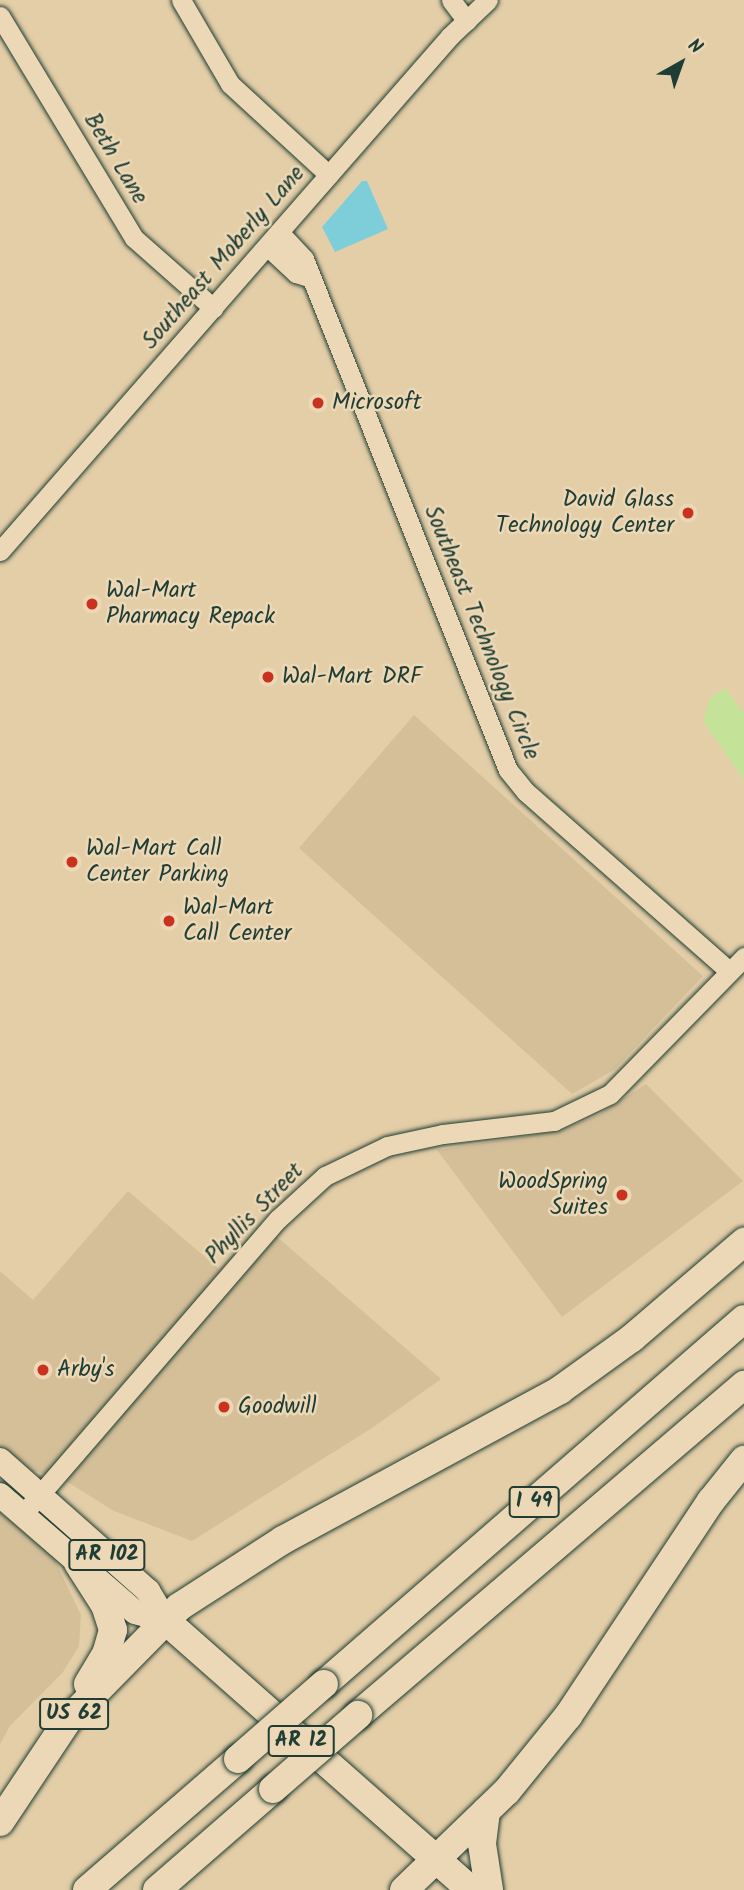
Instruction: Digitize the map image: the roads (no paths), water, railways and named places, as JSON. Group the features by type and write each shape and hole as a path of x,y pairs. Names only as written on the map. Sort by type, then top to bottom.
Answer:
{"highway":[{"path":"166,1621 183,1604 283,1540 560,1390 632,1338 744,1242"},
{"name":"I 49","path":"87,1890 744,1319"},
{"name":"I 49","path":"157,1890 744,1385"},
{"path":"404,1890 486,1811 568,1716 711,1501 744,1460"},
{"name":"US 62","path":"0,1822 68,1720 106,1654 113,1630 105,1605 78,1563"},
{"name":"US 62","path":"68,1720 166,1621"},
{"name":"AR 12","path":"166,1621 471,1890"},
{"path":"486,1811 482,1844 489,1890"}],"main road":[{"name":"AR 102","path":"0,1460 148,1591 166,1621"},
{"name":"AR 102","path":"0,1495 135,1612 166,1621"}],"street":[{"path":"181,0 230,84 329,175"},
{"path":"451,0 467,21"},
{"name":"Southeast Moberly Lane","path":"0,551 329,175 488,0"},
{"name":"Beth Lane","path":"0,16 134,238 213,308"},
{"name":"Southeast Technology Circle","path":"273,239 304,259 508,770 526,792 730,971"},
{"name":"Phyllis Street","path":"22,1515 278,1219 325,1176 387,1146 443,1134 554,1121 610,1094 744,957"}],"water":[{"path":"362,181 367,181 388,229 335,252 322,227"}],"place":[{"name":"Microsoft","path":"318,403"},
{"name":"David Glass Technology Center","path":"688,513"},
{"name":"Wal-Mart Pharmacy Repack","path":"92,604"},
{"name":"Wal-Mart DRF","path":"268,677"},
{"name":"Wal-Mart Call Center Parking","path":"72,862"},
{"name":"Wal-Mart Call Center","path":"169,921"},
{"name":"WoodSpring Suites","path":"622,1195"},
{"name":"Arby's","path":"43,1370"},
{"name":"Goodwill","path":"224,1407"}]}
